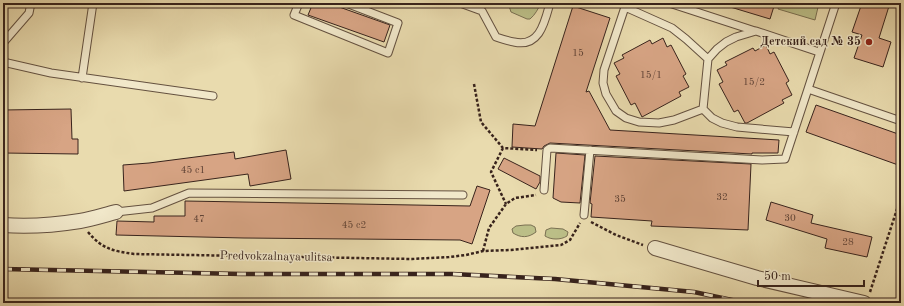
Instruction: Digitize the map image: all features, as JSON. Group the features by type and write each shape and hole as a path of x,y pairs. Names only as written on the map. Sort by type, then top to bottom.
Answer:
{"street":[{"path":"3,225 16,226 81,221 116,212"},
{"path":"655,248 757,278 866,299"}],"lane":[{"path":"3,44 29,13 31,3"},
{"path":"82,78 93,3"},
{"path":"299,3 294,15 388,53 398,22 346,3"},
{"path":"460,3 482,11 496,37 515,43 530,41 536,37 540,32 550,3"},
{"path":"669,3 820,52"},
{"path":"544,190 547,150 550,148 762,160 785,159 836,3"},
{"path":"703,109 674,120 659,123 639,122 626,118 616,111 606,94 603,83 604,70 623,5 672,28 686,38 708,59"},
{"path":"703,109 708,59 726,42 741,35 756,31"},
{"path":"3,62 51,73 213,96"},
{"path":"808,89 901,121"},
{"path":"703,109 712,118 722,123 737,127 794,132"},
{"path":"584,215 590,150"},
{"path":"116,212 152,208 189,193 463,195"}],"path":[{"path":"474,84 481,122 503,148 547,150"},
{"path":"503,148 491,172 506,204"},
{"path":"483,251 488,228 506,204 515,198 534,196 544,190"},
{"path":"866,299 899,203"},
{"path":"584,215 590,222 616,235 655,248"},
{"name":"Predvokzalnaya ulitsa","path":"81,221 102,246 116,251 134,254 412,259 449,257 483,251 561,245 570,240 584,215"}],"green space":[{"path":"508,3 541,3 533,16 530,19 527,19 511,12"},
{"path":"780,3 819,3 815,20 778,9"},
{"path":"525,225 535,227 536,232 524,237 513,233 512,229 516,226"},
{"path":"551,228 563,229 568,232 567,236 556,239 545,236 546,230"}],"building":[{"path":"313,3 328,3 390,25 384,42 308,15"},
{"path":"728,3 775,3 770,19 727,6"},
{"path":"862,3 890,3 879,38 891,42 883,67 854,58 862,35 852,32"},
{"path":"573,6 610,18 586,92 589,91 610,130 779,140 778,153 752,154 550,143 542,149 512,147 513,124 535,126"},
{"path":"663,38 667,47 671,45 686,74 683,76 689,87 679,92 681,96 642,117 635,103 631,105 616,76 620,74 614,63 624,58 622,55 650,40 652,44"},
{"path":"766,45 770,54 774,52 789,81 786,83 792,95 782,100 784,103 745,123 738,110 734,112 719,84 723,82 717,70 727,65 725,62 753,48 755,51"},
{"path":"816,105 901,135 901,166 806,132"},
{"path":"71,109 72,139 78,139 78,154 3,153 3,110"},
{"path":"286,150 291,179 250,186 248,174 124,191 123,165 234,152 235,159"},
{"path":"556,153 585,155 580,203 561,202 553,198"},
{"path":"595,156 751,164 748,230 651,226 652,221 591,217 592,204 590,203"},
{"path":"504,158 540,176 540,182 536,189 498,169"},
{"path":"477,186 490,190 472,244 460,240 116,235 117,221 154,222 154,216 185,216 185,201 470,206"},
{"path":"771,202 813,215 811,223 872,237 867,257 825,248 827,239 766,220"}],"railway":[{"path":"3,269 242,274 452,274 555,279 694,292 746,303"}],"place":[{"name":"Детский сад № 35","path":"869,42"}]}
